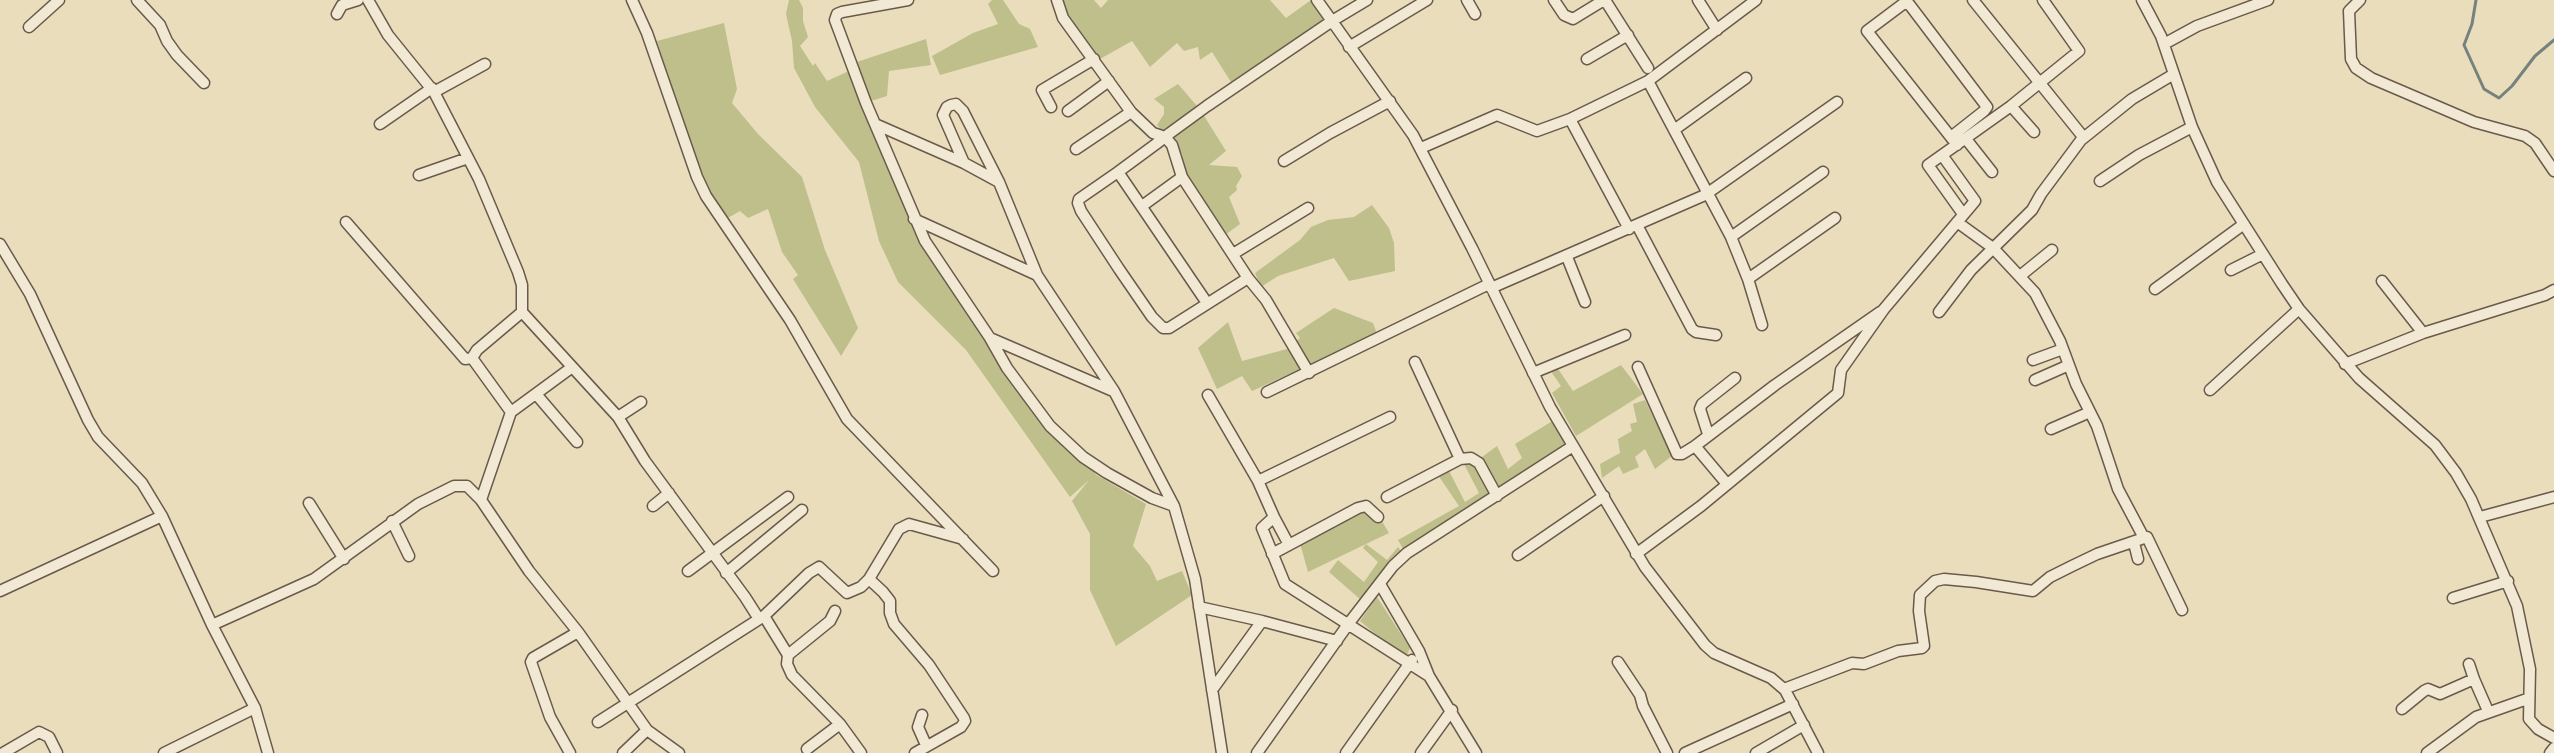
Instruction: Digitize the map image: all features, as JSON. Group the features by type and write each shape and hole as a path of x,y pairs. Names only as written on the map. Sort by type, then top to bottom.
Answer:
{"street":[{"path":"29,27 59,0"},
{"path":"137,0 160,25 177,55 204,83"},
{"path":"337,14 342,5 358,0"},
{"path":"368,0 388,34 433,90 468,158 516,266 522,285 522,312 618,417 645,461 711,554 788,654 787,664 792,675 840,724 859,752"},
{"path":"632,0 661,68 697,177 712,205 790,320 847,419 993,571"},
{"path":"908,0 837,14 836,20 838,31 914,219 936,259 1050,426 1068,444 1107,473 1152,498 1174,506"},
{"path":"1057,0 1064,18 1131,112 1153,133 1167,135"},
{"path":"1317,0 1421,148 1533,373 1636,554 1684,621 1705,645 1714,652 1771,678 1784,689 1816,750 1804,753"},
{"path":"1248,278 1175,325 1163,328 1152,317 1119,269 1078,203 1083,196 1167,135 1332,21 1367,0"},
{"path":"1349,47 1427,0"},
{"path":"1467,0 1475,14"},
{"path":"1554,0 1564,15 1573,19 1604,0 1648,68"},
{"path":"1698,0 1717,30"},
{"path":"1421,148 1497,115 1537,131 1570,119 1648,81 1756,0"},
{"path":"1973,0 2080,133"},
{"path":"1958,140 2011,106 2079,51 2043,0"},
{"path":"2142,0 2164,44 2192,127 2217,182 2299,309 2345,364 2435,445 2456,473 2480,517 2517,606 2530,669 2529,719 2538,729 2554,738"},
{"path":"2164,44 2197,27 2268,0"},
{"path":"2360,0 2349,11 2351,59 2356,68 2372,78 2474,122 2525,136 2535,143 2554,171"},
{"path":"1992,172 1958,140 1867,31 1903,4 1909,4 1987,106 1958,140 1928,165 1960,218 1994,248 2035,293 2097,426 2118,489 2139,541 2138,559"},
{"path":"1587,59 1628,35"},
{"path":"1051,107 1042,90 1094,59"},
{"path":"381,124 433,90 485,64"},
{"path":"1939,312 1971,270 2031,210 2081,140 2132,99 2174,74"},
{"path":"1674,130 1746,78"},
{"path":"1068,111 1109,81"},
{"path":"1648,81 1731,237 1748,279 1762,325"},
{"path":"1284,162 1330,133 1390,101"},
{"path":"1266,392 1490,286 1567,257 1709,193 1837,102"},
{"path":"964,163 943,115 947,107 956,104 963,111 999,182 1037,275 1114,391 1174,506 1195,579 1222,753"},
{"path":"2011,106 2034,132"},
{"path":"1076,149 1131,112"},
{"path":"1570,119 1692,329 1696,332 1716,335"},
{"path":"875,124 964,163 999,182"},
{"path":"2100,181 2139,155 2192,127"},
{"path":"1167,135 1176,152 1182,177 1248,278 1266,300 1309,373"},
{"path":"1636,554 1834,397 1840,389 1841,370 1884,309 1975,201 1942,155"},
{"path":"419,175 468,158"},
{"path":"1118,172 1207,303"},
{"path":"1731,237 1823,172"},
{"path":"1142,206 1182,177"},
{"path":"1233,254 1308,208"},
{"path":"1748,279 1835,218"},
{"path":"914,219 1037,275"},
{"path":"346,222 465,358 472,358"},
{"path":"2155,288 2244,224"},
{"path":"0,244 30,294 69,383 98,437 142,483 162,516 212,625 255,708 268,753"},
{"path":"2020,276 2052,250"},
{"path":"2232,270 2263,254"},
{"path":"1567,257 1585,302"},
{"path":"2382,281 2422,333"},
{"path":"2345,364 2422,333 2545,295 2554,290"},
{"path":"1638,368 1677,454 1682,454 1884,309"},
{"path":"2210,390 2299,309"},
{"path":"472,358 477,350 522,312"},
{"path":"1533,373 1624,334"},
{"path":"990,338 1114,391"},
{"path":"2033,360 2063,349"},
{"path":"472,358 511,412"},
{"path":"1415,362 1460,459"},
{"path":"2035,380 2070,365"},
{"path":"482,500 511,412 571,368"},
{"path":"1708,435 1700,409 1702,404 1735,378"},
{"path":"536,394 577,442"},
{"path":"1208,395 1258,481 1289,545"},
{"path":"618,417 641,402"},
{"path":"2051,429 2090,412"},
{"path":"1258,481 1390,417"},
{"path":"1257,753 1349,623 1407,553 1573,446"},
{"path":"1695,446 1727,484"},
{"path":"1387,497 1460,459 1471,458 1479,463 1497,496"},
{"path":"212,625 315,579 418,504 454,486 467,486 482,500 528,571 578,632 647,730 679,753"},
{"path":"653,506 669,493"},
{"path":"1518,555 1604,496"},
{"path":"688,571 788,497"},
{"path":"2480,517 2554,497"},
{"path":"309,502 344,559"},
{"path":"1272,554 1366,506 1378,517"},
{"path":"726,573 802,510"},
{"path":"0,591 162,516"},
{"path":"1274,517 1262,528 1286,584 1294,592 1349,623 1429,676"},
{"path":"392,521 409,556"},
{"path":"598,722 761,618 816,567 822,568 847,593 861,587 869,579 899,530 909,524 964,539"},
{"path":"1784,689 1852,663 1864,664 1898,651 1922,648 1924,646 1919,611 1920,595 1935,581 1944,579 1976,582 2033,591 2050,577 2097,554 2148,537 2182,610"},
{"path":"869,579 888,598 894,624 925,660 965,721 961,727 915,753"},
{"path":"2453,598 2508,581"},
{"path":"1380,584 1419,651 1429,676 1452,710 1476,753"},
{"path":"1199,607 1337,641"},
{"path":"788,654 830,621 835,611"},
{"path":"1212,690 1262,621"},
{"path":"570,753 554,724 531,662 533,658 578,632"},
{"path":"1346,753 1419,651"},
{"path":"1618,662 1640,695 1643,706 1667,753"},
{"path":"2469,664 2488,711"},
{"path":"2402,709 2428,689 2440,694 2474,678"},
{"path":"2427,753 2476,717 2528,699"},
{"path":"1685,753 1793,704"},
{"path":"164,753 255,708"},
{"path":"1421,753 1452,710"},
{"path":"922,715 918,727 926,745"},
{"path":"807,749 840,724"},
{"path":"1756,753 1804,725"},
{"path":"626,752 647,730"},
{"path":"3,753 43,732 49,737 57,753"},
{"path":"2550,753 2554,748"}],"green space":[{"path":"789,0 799,0 803,8 803,21 808,37 800,46 813,66 815,63 827,81 849,71 935,259 1043,418 1098,470 1095,474 1146,504 1133,546 1150,566 1157,581 1182,571 1192,595 1116,646 1090,590 1090,534 1072,501 1089,480 1070,497 966,350 898,282 879,241 859,162 815,107 794,68 792,41 786,14"},
{"path":"992,0 1003,0 1019,24 1030,29 1038,47 940,75 932,56 973,33 998,24 988,4"},
{"path":"1063,0 1094,0 1101,8 1108,0 1270,0 1286,18 1311,0 1326,18 1231,82 1212,52 1200,60 1198,47 1184,51 1177,43 1150,67 1132,41 1100,59 1067,14"},
{"path":"724,23 737,89 732,103 758,134 802,177 825,250 858,328 841,356 793,279 798,275 782,252 768,209 748,218 740,211 726,219 701,185 657,41"},
{"path":"926,39 931,65 889,71 887,96 871,101 857,62"},
{"path":"1178,84 1197,106 1164,133 1157,125 1164,114 1164,107 1154,99"},
{"path":"1201,111 1226,151 1209,165 1237,167 1242,176 1236,186 1237,190 1229,197 1240,224 1225,235 1186,174 1182,154 1171,140"},
{"path":"1372,205 1389,228 1394,243 1395,271 1349,281 1334,258 1278,276 1261,287 1255,273 1300,240 1311,227 1328,220 1354,217"},
{"path":"1334,308 1373,323 1377,334 1252,391 1242,376 1217,389 1198,348 1228,322 1242,361 1287,349 1300,338 1296,333"},
{"path":"1621,365 1643,394 1576,436 1552,393 1561,386 1552,373 1556,366 1573,391"},
{"path":"1645,400 1672,456 1655,469 1645,449 1635,457 1639,467 1623,474 1619,466 1602,478 1600,464 1620,453 1618,439 1632,431 1630,424 1637,422 1633,404"},
{"path":"1559,417 1573,442 1498,489 1482,457 1497,446 1508,469 1522,458 1515,444"},
{"path":"1470,459 1492,496 1403,549 1398,540 1459,506 1438,475 1448,469 1465,502 1479,493 1463,462"},
{"path":"1370,501 1389,533 1308,572 1300,543"},
{"path":"1366,544 1387,560 1398,547 1402,552 1361,600 1329,572 1338,560 1364,582 1378,562 1363,548"},
{"path":"1377,597 1410,648 1405,659 1360,621"}],"waterway":[{"path":"2476,0 2472,24 2464,45 2484,89 2499,98 2512,86 2535,56 2554,40"}]}
